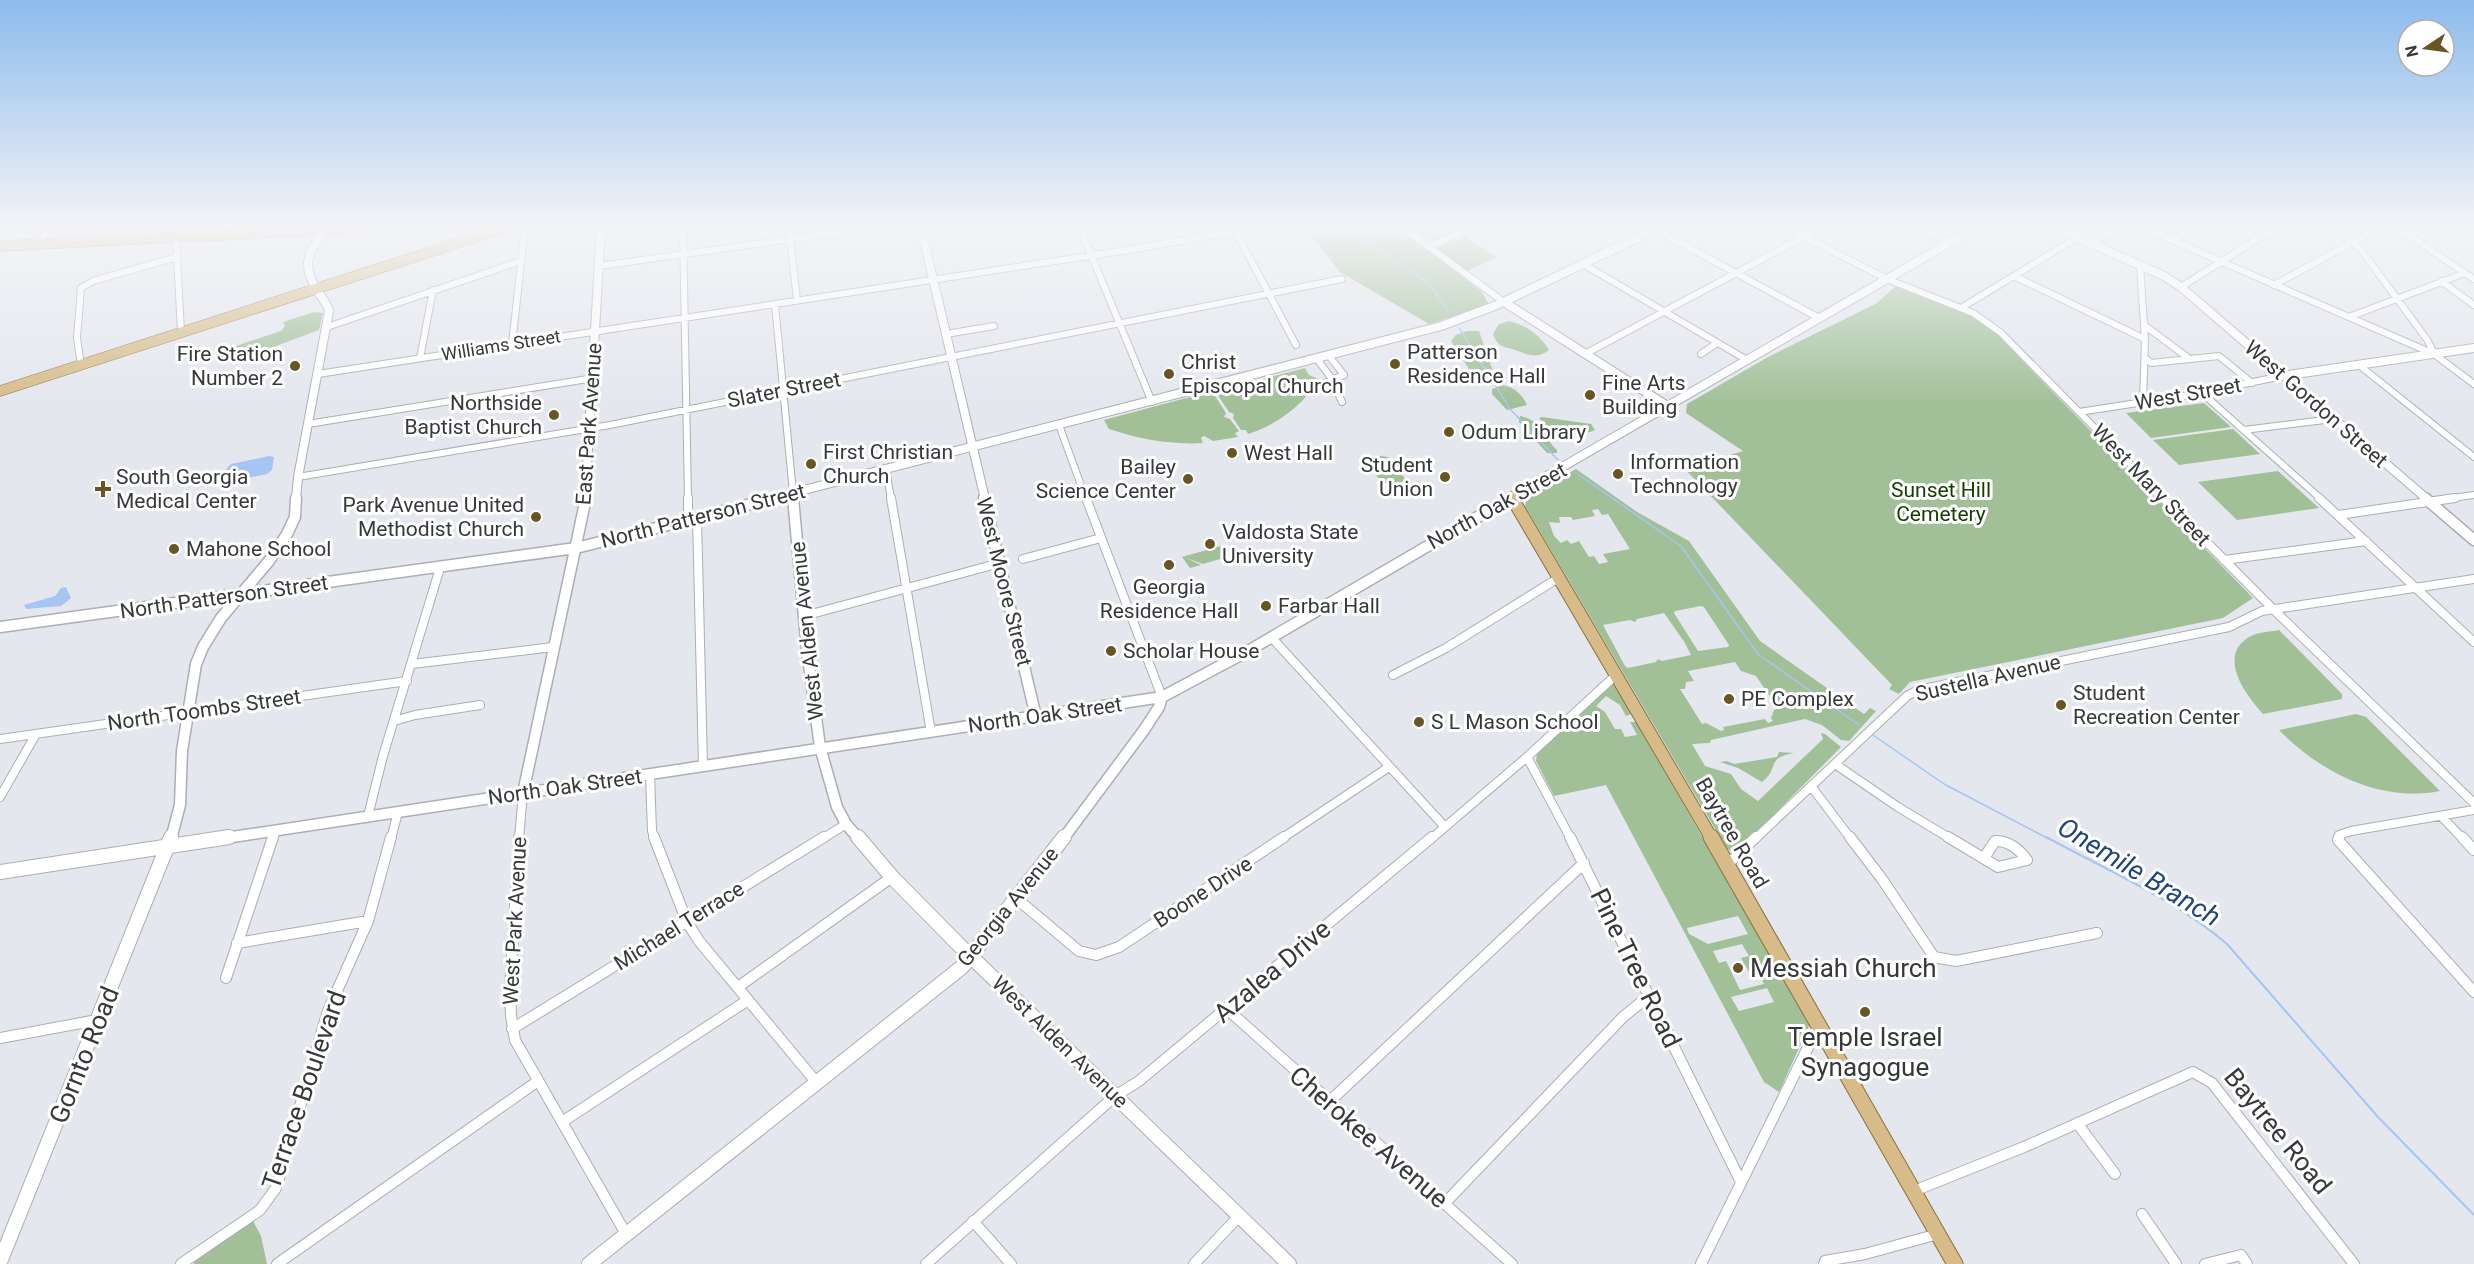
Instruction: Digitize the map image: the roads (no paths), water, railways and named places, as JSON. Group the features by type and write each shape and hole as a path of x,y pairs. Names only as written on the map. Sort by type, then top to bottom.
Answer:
{"main road":[{"path":"0,391 319,287"},
{"name":"Baytree Road","path":"1512,498 1819,1023 1955,1264"}],"street":[{"path":"81,365 78,358 78,333 83,287"},
{"path":"179,287 181,332"},
{"path":"327,327 442,287"},
{"path":"512,344 518,287"},
{"name":"East Park Avenue","path":"576,548 587,492 598,287"},
{"path":"684,287 686,410 693,518 703,766"},
{"path":"796,287 797,300"},
{"name":"Williams Street","path":"318,374 881,287"},
{"name":"West Moore Street","path":"935,287 1036,717"},
{"path":"1105,287 1152,402"},
{"path":"1266,287 1296,345"},
{"name":"Slater Street","path":"298,477 686,410 1300,287"},
{"path":"1483,287 1670,407"},
{"name":"North Patterson Street","path":"0,627 576,548 1329,356 1453,322 1535,287"},
{"path":"1622,287 1747,360"},
{"path":"1585,354 1709,287"},
{"path":"1763,287 1819,318"},
{"name":"North Oak Street","path":"0,872 1162,697 1177,691 1378,573 1670,407 1873,287"},
{"name":"West Mary Street","path":"1907,287 1973,313 2000,332 2274,610 2474,803"},
{"path":"1961,308 1996,287"},
{"path":"2037,287 2145,339"},
{"path":"2141,287 2145,339 2143,402"},
{"name":"West Gordon Street","path":"2181,287 2474,540"},
{"path":"2279,287 2434,354 2474,384"},
{"path":"2388,287 2428,341 2434,354"},
{"path":"2349,317 2425,287"},
{"path":"2449,287 2474,306"},
{"name":"Gornto Road","path":"0,1263 169,847 180,806 182,751 196,664 203,647 239,595 287,534 294,517 298,477 329,307 316,288"},
{"path":"420,358 433,290"},
{"path":"775,304 793,493"},
{"path":"2144,325 2187,357"},
{"path":"946,334 994,326"},
{"path":"1701,354 1717,343"},
{"name":"West Street","path":"2079,411 2202,393 2282,376 2474,348"},
{"path":"1320,389 1324,383 1344,375 1329,356"},
{"path":"2145,358 2151,363 2187,357 2219,356 2252,383"},
{"path":"1317,359 1338,387 1337,391 1343,399 1342,402"},
{"path":"2359,365 2474,457"},
{"path":"308,424 594,378"},
{"path":"2202,393 2338,515 2474,642"},
{"path":"2244,430 2333,419"},
{"path":"1059,425 1162,697"},
{"path":"886,469 931,732"},
{"name":"West Alden Avenue","path":"793,493 804,616 820,747 837,807 846,824 892,877 1289,1264"},
{"path":"2338,515 2474,495"},
{"path":"1023,559 1101,538"},
{"path":"2224,560 2366,541"},
{"name":"West Park Avenue","path":"576,548 523,793 510,1015 515,1040 626,1234"},
{"path":"804,616 1000,563"},
{"path":"368,816 440,568"},
{"path":"259,572 263,581 279,590"},
{"path":"1393,675 1446,648 1560,577"},
{"name":"Sustella Avenue","path":"1727,865 1907,696 1918,690 2229,627 2262,611 2474,579"},
{"path":"1271,637 1445,827"},
{"path":"412,664 553,647"},
{"name":"Azalea Drive","path":"926,1264 1115,1096 1138,1082 1445,827 1527,757 1617,675"},
{"name":"North Toombs Street","path":"0,739 407,681"},
{"name":"Georgia Avenue","path":"589,1264 954,974 972,956 1017,899 1144,730 1159,707 1162,697"},
{"path":"394,721 415,715 480,705"},
{"path":"0,797 4,782 36,734"},
{"name":"Pine Tree Road","path":"1527,757 1584,863 1741,1182"},
{"path":"1835,764 1898,807 1984,858"},
{"name":"Boone Drive","path":"1017,899 1079,951 1090,955 1104,954 1198,895 1389,767"},
{"path":"650,774 652,831 687,922 699,941 818,1083"},
{"path":"1811,786 1882,879 1934,957 1956,961 2097,933"},
{"path":"2474,810 2339,835 2338,840 2474,992"},
{"name":"Terrace Boulevard","path":"184,1263 260,1210 276,1188 328,1011 368,921 398,812"},
{"path":"2441,816 2474,850"},
{"name":"Michael Terrace","path":"512,1029 846,824"},
{"path":"226,978 276,830"},
{"path":"1330,1101 1584,863"},
{"path":"738,987 892,877"},
{"path":"237,943 368,921"},
{"path":"1445,1203 1623,1017 1649,996"},
{"path":"562,1122 748,1000"},
{"name":"Cherokee Avenue","path":"1227,1009 1512,1264"},
{"path":"0,1038 99,1020"},
{"path":"1701,1264 1819,1023"},
{"name":"Baytree Road","path":"1914,1191 2193,1072 2212,1083 2354,1264"},
{"path":"277,1264 538,1081"},
{"path":"2077,1123 2115,1173"},
{"path":"2142,1214 2176,1264"},
{"path":"1194,1264 1239,1216"},
{"path":"973,1221 1011,1264"},
{"path":"1824,1264 1825,1261 1865,1254 1938,1234"},
{"path":"2205,1264 2244,1260"}],"water":[{"path":"274,457 272,470 267,474 223,483 218,483 216,480 231,464"},
{"path":"66,587 71,598 61,606 26,609 24,605 55,596 61,588"}],"waterway":[{"name":"Onemile Branch","path":"1432,287 1449,312"},
{"name":"Onemile Branch","path":"1459,328 1511,410 1559,461"},
{"name":"Onemile Branch","path":"1579,475 1681,546 1758,654 1859,725"},
{"name":"Onemile Branch","path":"1873,735 1944,784 2049,839"},
{"name":"Onemile Branch","path":"2046,837 2163,899 2227,944 2378,1117 2474,1215"}],"place":[{"name":"Patterson Residence Hall","path":"1395,364"},
{"name":"Fire Station Number 2","path":"295,366"},
{"name":"Christ Episcopal Church","path":"1169,374"},
{"name":"Fine Arts Building","path":"1590,395"},
{"name":"Northside Baptist Church","path":"554,415"},
{"name":"Odum Library","path":"1449,432"},
{"name":"West Hall","path":"1232,453"},
{"name":"First Christian Church","path":"811,464"},
{"name":"Information Technology","path":"1618,474"},
{"name":"Student Union","path":"1445,477"},
{"name":"Bailey Science Center","path":"1188,479"},
{"name":"South Georgia Medical Center","path":"103,489"},
{"name":"Park Avenue United Methodist Church","path":"536,517"},
{"name":"Valdosta State University","path":"1210,544"},
{"name":"Mahone School","path":"174,549"},
{"name":"Georgia Residence Hall","path":"1169,565"},
{"name":"Farbar Hall","path":"1266,606"},
{"name":"Scholar House","path":"1111,651"},
{"name":"PE Complex","path":"1729,699"},
{"name":"Student Recreation Center","path":"2061,705"},
{"name":"S L Mason School","path":"1419,722"},
{"name":"Messiah Church","path":"1738,968"},
{"name":"Temple Israel Synagogue","path":"1865,1012"}],"park label":[{"name":"Sunset Hill Cemetery","path":"1941,502"}]}
